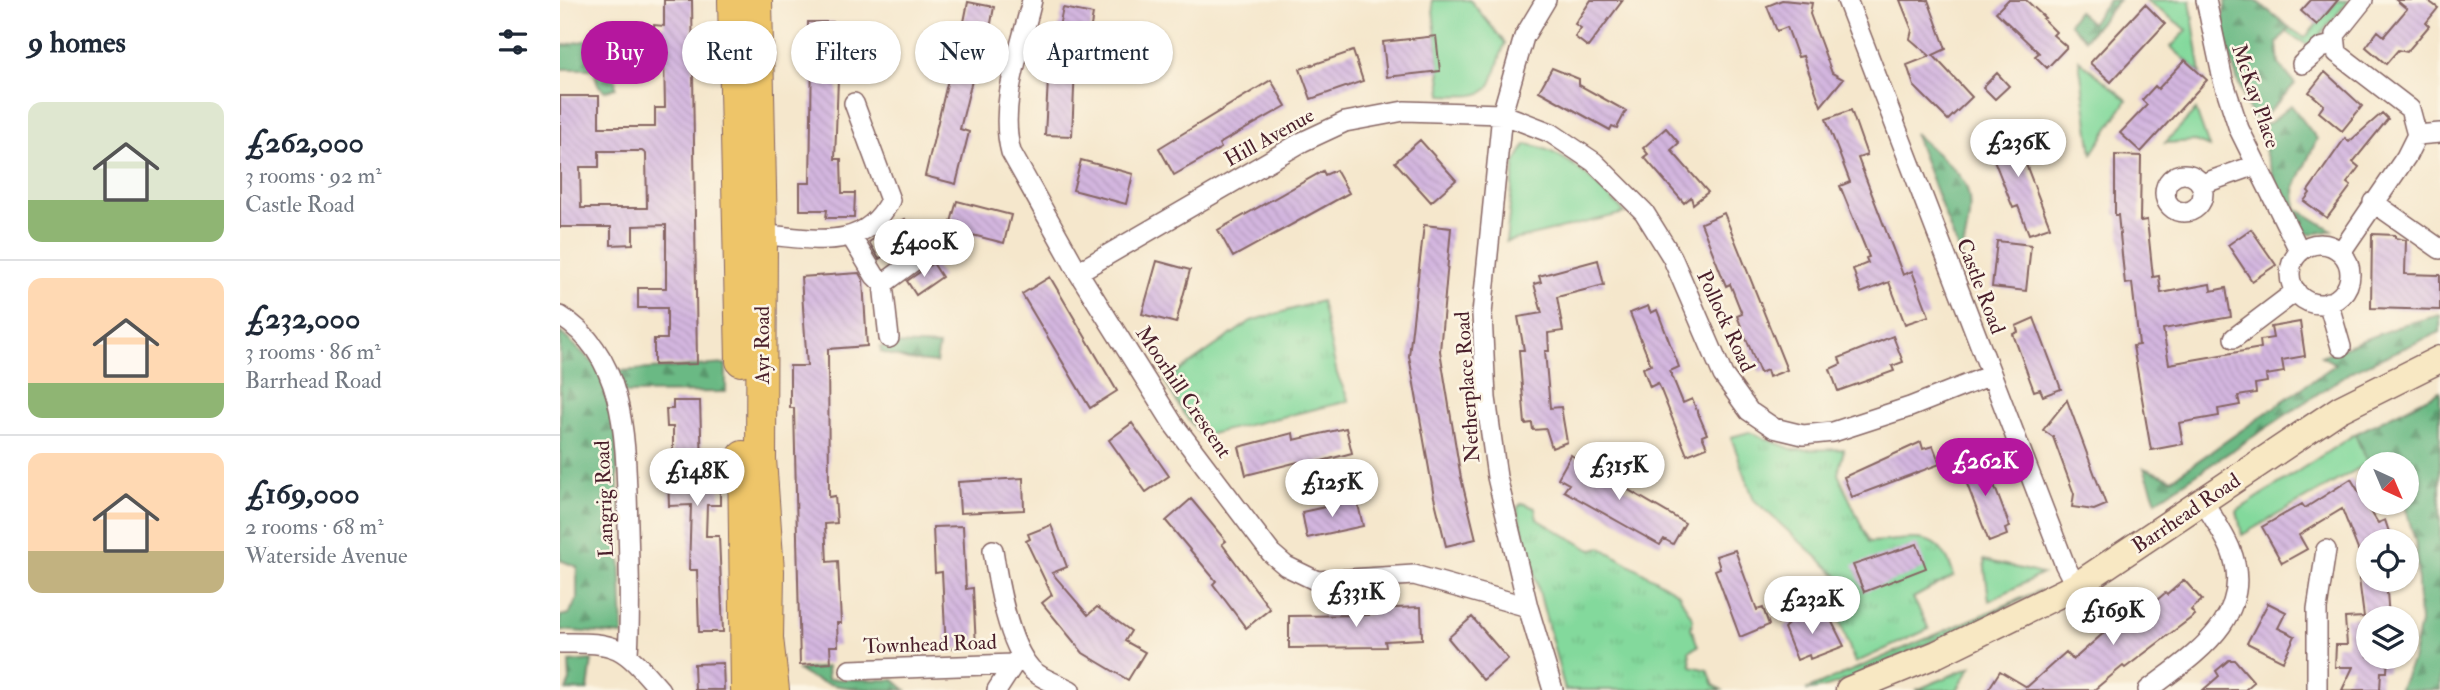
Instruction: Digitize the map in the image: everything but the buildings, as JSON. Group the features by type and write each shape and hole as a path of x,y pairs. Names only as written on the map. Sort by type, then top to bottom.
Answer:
{"main road":[{"name":"Ayr Road","path":"733,0 750,234 769,570 768,638 774,690"},
{"name":"Ayr Road","path":"746,690 750,234 757,0"}],"street":[{"name":"Moorhill Crescent","path":"1032,0 1008,103 1006,134 1011,152 1079,272 1174,425 1271,553 1286,566 1317,581 1414,575 1528,607"},
{"name":"Netherplace Road","path":"1546,0 1524,37 1502,114 1482,314 1486,398 1497,477 1528,607 1553,690"},
{"name":"Castle Road","path":"1847,0 2065,565 2076,586"},
{"name":"McKay Place","path":"2206,0 2223,80 2239,129 2300,252"},
{"path":"2340,252 2406,157 2417,135 2410,109 2336,53 2335,35 2363,0"},
{"path":"2302,64 2321,48 2336,44"},
{"path":"750,234 852,238 882,218 890,200 854,103"},
{"name":"Hill Avenue","path":"1079,272 1302,142 1345,122 1404,111 1502,114"},
{"name":"Pollock Road","path":"1502,114 1550,133 1594,162 1644,212 1671,257 1723,375 1749,411 1774,428 1803,435 1833,432 1910,407 1992,375"},
{"path":"2417,135 2440,133"},
{"name":"McKay Place","path":"2202,184 2256,165"},
{"path":"2373,202 2440,249"},
{"path":"852,238 875,276 883,284 889,338"},
{"path":"2325,244 2340,252 2346,259 2350,276 2343,293 2328,302 2310,302 2296,291 2290,275 2300,252 2307,247 2325,244"},
{"path":"883,284 922,255"},
{"path":"2234,338 2296,291"},
{"path":"2328,302 2341,347"},
{"name":"Langrig Road","path":"560,316 570,322 603,361 616,394 624,427 631,614 628,653"},
{"name":"Barrhead Road","path":"1849,690 1937,654 2076,586 2340,409 2440,359"},
{"path":"2148,690 2196,655 2223,625 2237,592 2231,550 2203,500"},
{"name":"Townhead Road","path":"993,550 1001,603 1017,658 1031,669 1070,690"},
{"path":"2317,690 2317,609 2326,550"},
{"path":"560,643 596,643 628,653 660,690"},
{"name":"Townhead Road","path":"850,670 1017,658"},
{"name":"Townhead Road","path":"997,690 1017,658"}],"green space":[{"path":"1432,0 1470,0 1505,43 1492,82 1482,93 1442,95"},
{"path":"2109,0 2119,0 2085,39 2069,23 2078,11 2091,23"},
{"path":"2146,0 2190,0 2201,74 2171,47 2187,30"},
{"path":"2227,0 2255,0 2290,28 2277,43 2279,64 2295,84 2267,114 2252,119 2236,77 2227,42 2224,12"},
{"path":"2338,0 2349,0 2310,47 2287,32 2290,28 2305,38"},
{"path":"581,41 581,69 560,69 560,46"},
{"path":"2079,60 2127,100 2092,154"},
{"path":"616,84 616,88 605,91 598,85"},
{"path":"2291,105 2317,139 2295,187 2296,208 2332,230 2312,234 2300,230 2294,223 2282,198 2257,128 2271,122"},
{"path":"2196,110 2209,147 2195,141 2165,143"},
{"path":"1914,133 1959,175 1966,186 1969,213 1961,258"},
{"path":"1526,144 1555,153 1568,161 1592,180 1625,213 1506,242 1515,163"},
{"path":"1321,301 1337,374 1349,401 1202,436 1183,413 1165,381 1251,321"},
{"path":"2440,315 2440,332 2352,371 2156,501 2144,468 2172,479 2336,364 2321,356 2405,324"},
{"path":"560,332 599,368 616,426 623,635 560,630 560,616 569,614 577,599 577,567 560,560"},
{"path":"900,344 939,346 936,363 908,360 881,352 880,347"},
{"path":"609,359 619,371 726,364 726,392 622,393"},
{"path":"2440,391 2440,690 2399,690 2408,669 2419,669 2419,529 2412,529 2408,515 2419,515 2419,452 2363,452 2355,434"},
{"path":"1749,432 1794,450 1844,449 1838,474 1869,542 1921,540 1931,542 1940,549 1954,576 1913,598 1929,629 1855,663 1839,618 1826,600 1843,595 1839,577 1754,500 1731,437"},
{"path":"2355,434 2363,452 2356,452 2356,470 2242,535 2237,511"},
{"path":"1522,503 1535,508 1537,519 1591,550 1600,547 1678,593 1693,619 1691,628 1698,646 1689,651 1691,666 1708,670 1714,685 1722,690 1565,690 1517,508"},
{"path":"1984,560 2042,574 1989,601"},
{"path":"2041,590 1845,680 1806,690"},
{"path":"592,660 588,690 566,690 570,681 569,662"},
{"path":"827,667 828,679 894,680 906,690 834,685 808,677 798,670"},
{"path":"1971,667 1957,690 1916,690 1919,689"}]}
